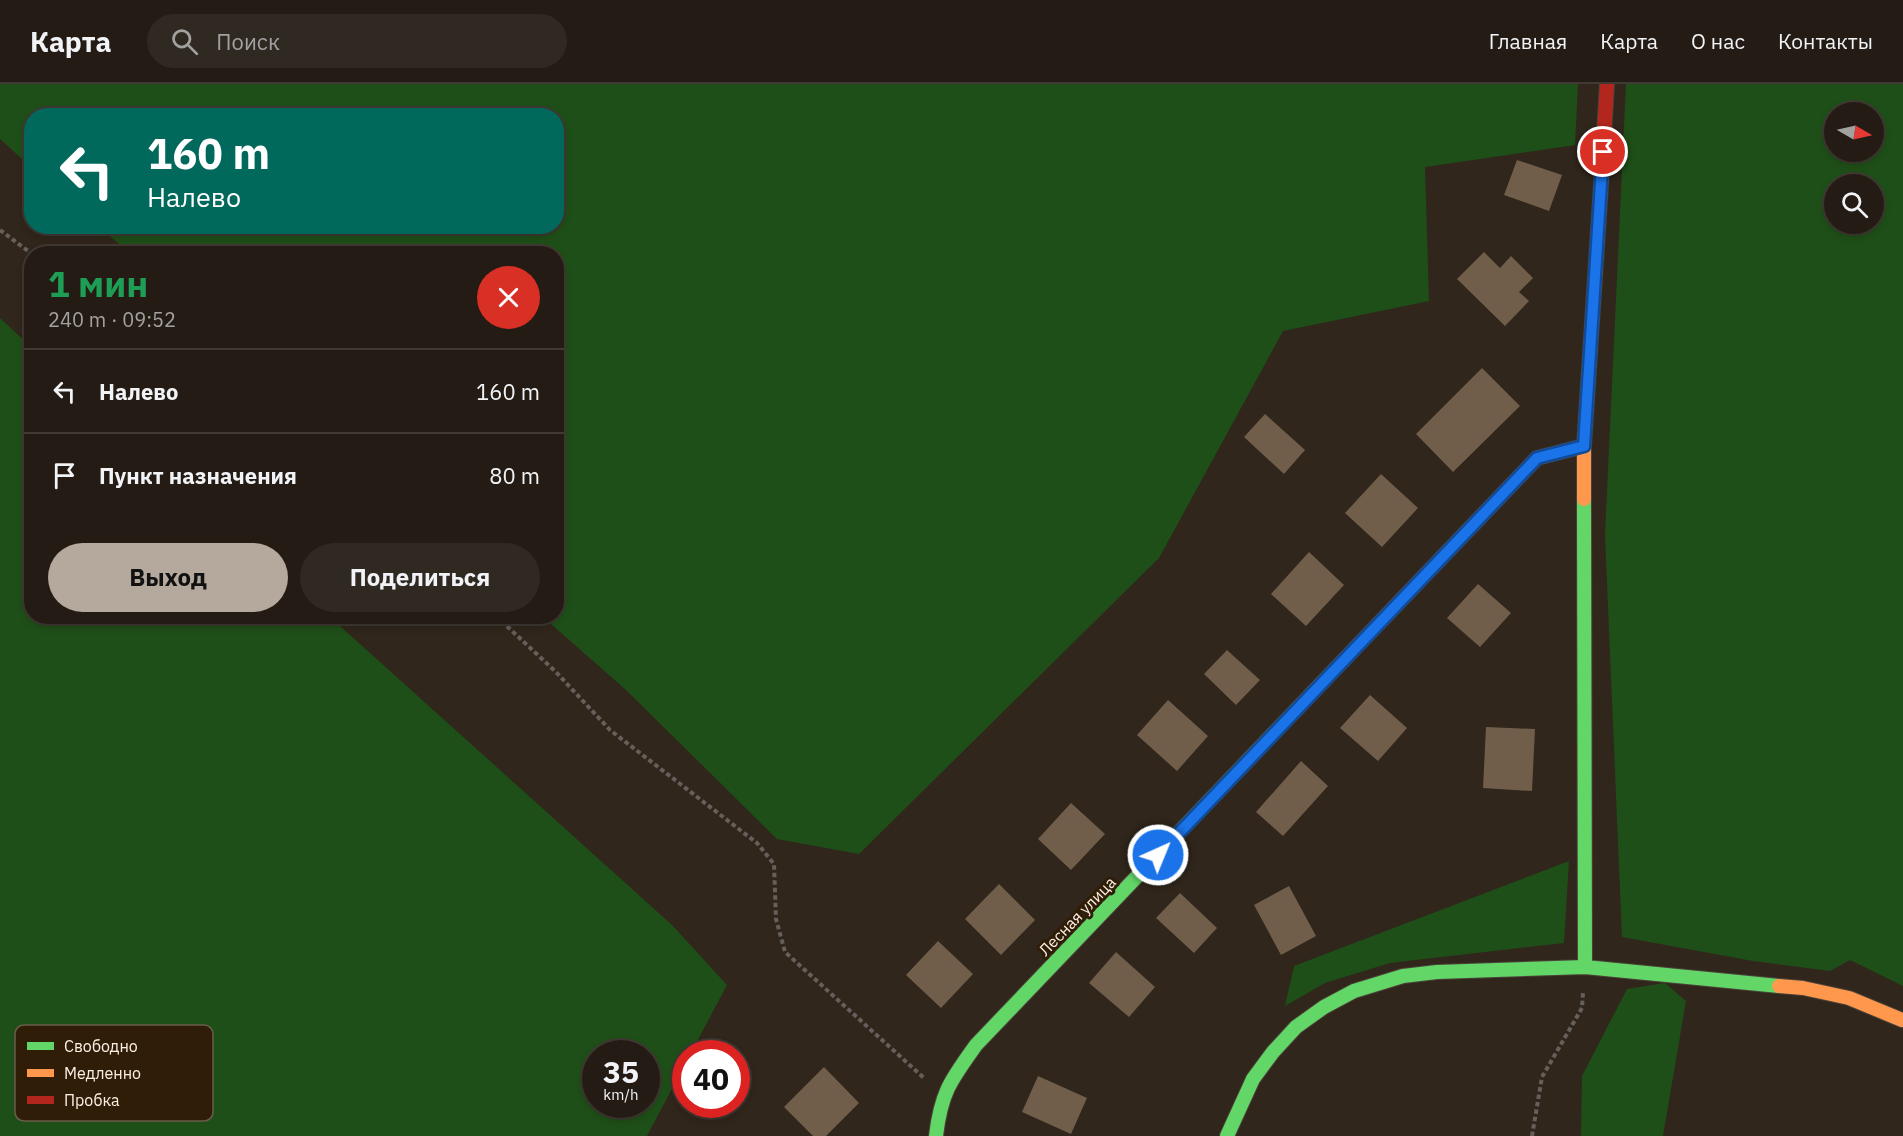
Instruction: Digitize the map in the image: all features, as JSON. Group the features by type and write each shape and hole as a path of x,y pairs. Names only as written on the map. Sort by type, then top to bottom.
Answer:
{"street":[{"path":"1585,968 1584,446 1607,84"},
{"name":"Лесная улица","path":"936,1136 939,1110 949,1082 976,1045 1537,458 1584,446"},
{"path":"1227,1136 1253,1079 1278,1045 1310,1016 1354,991 1386,980 1419,974 1585,968 1803,988 1849,998 1902,1020"}],"path":[{"path":"0,230 24,248"},
{"path":"505,624 556,672 610,730 757,843 774,864 776,918 785,952 944,1096"},
{"path":"1532,1136 1542,1077 1582,1008 1585,968"}],"green space":[{"path":"0,84 1578,84 1575,145 1425,167 1429,301 1283,331 1159,558 859,854 777,839 626,690 551,624 564,624 564,246 122,246 107,234 564,234 564,108 24,108 24,161 0,139"},
{"path":"1626,84 1903,84 1903,986 1850,960 1830,971 1753,961 1622,937 1605,535"},
{"path":"0,318 24,340 24,624 338,624 672,925 727,985 698,1040 672,1040 672,1089 660,1111 660,1040 582,1040 582,1118 656,1118 647,1136 0,1136"},
{"path":"1569,861 1564,943 1390,963 1325,983 1285,1006 1294,966"},
{"path":"1665,983 1686,1001 1663,1136 1581,1136 1582,1076 1627,989"}],"building":[{"path":"1517,160 1562,175 1549,211 1504,195"},
{"path":"1484,252 1500,268 1511,256 1533,278 1519,292 1529,301 1505,326 1457,279"},
{"path":"1482,368 1520,406 1453,472 1416,434"},
{"path":"1265,414 1305,450 1284,474 1244,437"},
{"path":"1381,474 1418,508 1382,547 1345,513"},
{"path":"1309,552 1344,585 1306,626 1271,594"},
{"path":"1478,584 1511,613 1480,647 1447,618"},
{"path":"1227,650 1260,680 1236,705 1204,674"},
{"path":"1370,695 1407,728 1378,761 1340,728"},
{"path":"1168,700 1208,736 1177,771 1137,735"},
{"path":"1486,727 1535,729 1532,791 1483,788"},
{"path":"1301,761 1328,786 1283,836 1256,812"},
{"path":"1071,803 1105,834 1071,870 1038,839"},
{"path":"999,884 1035,920 1001,955 965,919"},
{"path":"1289,886 1316,936 1281,955 1254,905"},
{"path":"1180,893 1217,928 1194,953 1156,918"},
{"path":"938,941 973,974 941,1008 906,975"},
{"path":"1116,952 1155,987 1129,1017 1089,983"},
{"path":"824,1067 859,1103 826,1136 813,1136 784,1107"},
{"path":"1038,1076 1087,1098 1071,1134 1022,1112"}],"traffic: fast":[{"path":"1584,499 1585,967"},
{"path":"936,1136 941,1108 948,1087 976,1045 1297,709"},
{"path":"1227,1136 1253,1079 1296,1027 1324,1007 1354,991 1403,976 1437,972 1585,967 1779,986"}],"traffic: slow":[{"path":"1584,499 1584,446 1602,169"},
{"path":"1297,709 1537,458 1584,446"},
{"path":"1779,986 1803,988 1849,998 1902,1020"}],"traffic: jam":[{"path":"1602,169 1607,84"}],"route":[{"path":"1158,855 1537,458 1584,446 1603,152"}]}
